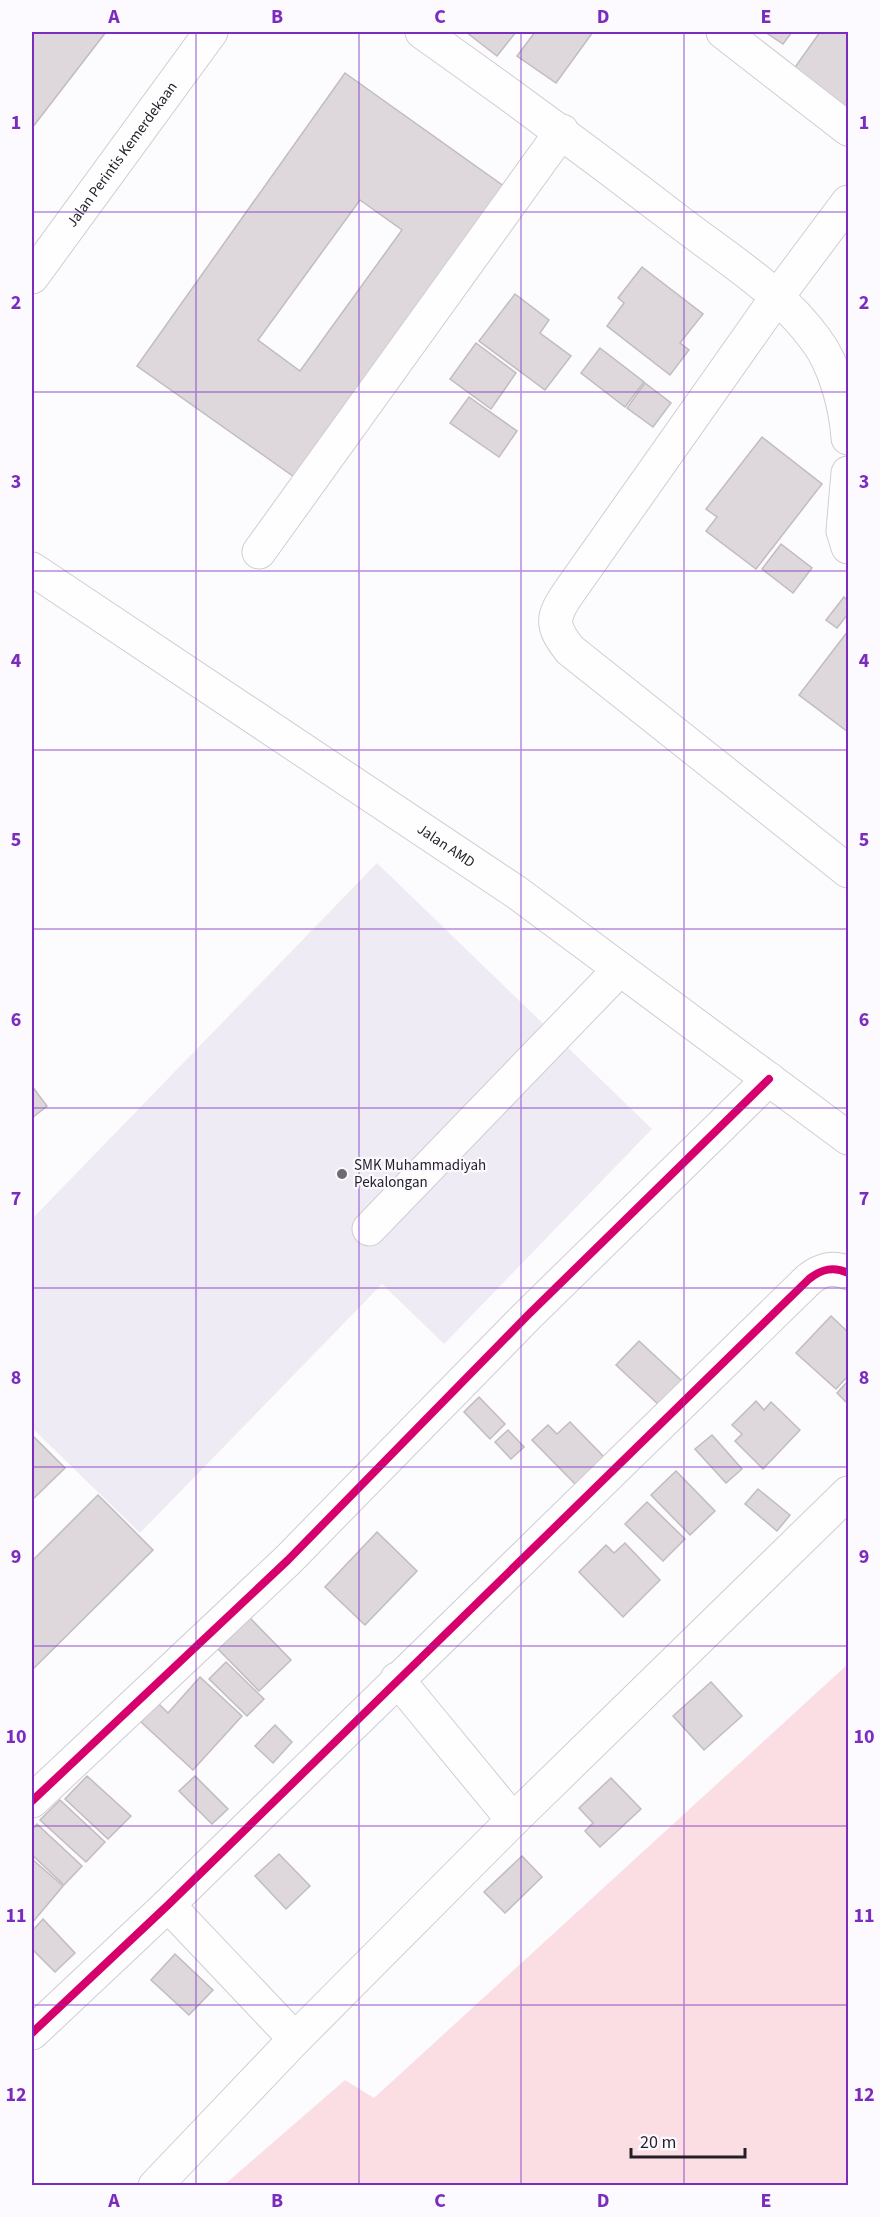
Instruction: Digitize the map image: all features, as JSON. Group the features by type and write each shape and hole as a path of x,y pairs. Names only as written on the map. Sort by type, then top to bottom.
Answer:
{"street":[{"name":"Jalan Perintis Kemerdekaan","path":"32,277 210,32"},
{"path":"422,32 562,131 777,297 817,340 835,377 849,438"},
{"path":"723,32 849,129"},
{"path":"259,552 562,131"},
{"path":"849,202 777,297 569,592 556,611 554,622 562,640 570,650 849,871"},
{"path":"849,473 843,531 849,548"},
{"name":"Jalan AMD","path":"32,569 516,892 849,1138"},
{"path":"369,1228 620,969"},
{"path":"32,1801 288,1560 528,1315 769,1079"},
{"path":"32,2033 168,1905 808,1279 821,1269 842,1270 849,1273"},
{"path":"155,2186 295,2039 513,1820 849,1493"},
{"path":"397,1679 513,1820"},
{"path":"168,1905 295,2039"}],"shaded area":[{"name":"SMK Muhammadiyah Pekalongan","path":"377,863 652,1129 444,1344 382,1284 140,1533 32,1428 32,1219"},
{"path":"848,1664 848,2185 224,2185 345,2080 374,2098"}],"building":[{"path":"32,32 106,32 32,128"},
{"path":"466,32 516,32 497,56"},
{"path":"535,32 593,32 556,83 517,56"},
{"path":"765,32 792,32 783,44"},
{"path":"820,32 848,32 848,109 793,70"},
{"path":"345,73 505,187 297,479 137,366","holes":["360,200 402,230 300,371 258,340"]},
{"path":"642,267 703,314 680,343 689,350 670,375 607,326 624,303 618,298"},
{"path":"515,294 549,320 540,333 571,356 545,390 479,341"},
{"path":"476,343 516,373 491,409 450,379"},
{"path":"600,348 644,382 625,407 581,373"},
{"path":"645,383 671,403 653,427 627,408"},
{"path":"469,397 517,431 499,457 450,423"},
{"path":"762,437 822,484 756,569 706,531 717,517 706,509"},
{"path":"781,544 812,568 793,593 762,569"},
{"path":"844,597 848,601 848,614 837,628 826,620"},
{"path":"848,631 848,732 799,695"},
{"path":"32,1086 47,1106 32,1118"},
{"path":"831,1316 848,1332 848,1376 836,1389 796,1353"},
{"path":"639,1341 682,1381 659,1405 616,1365"},
{"path":"848,1381 848,1404 837,1393"},
{"path":"479,1397 505,1424 490,1439 464,1412"},
{"path":"756,1401 764,1410 771,1402 800,1430 763,1469 735,1441 742,1434 732,1425"},
{"path":"570,1422 605,1458 576,1485 532,1440 548,1425 557,1434"},
{"path":"508,1430 524,1447 511,1459 495,1442"},
{"path":"32,1435 65,1468 32,1500"},
{"path":"712,1435 742,1469 726,1483 695,1449"},
{"path":"676,1471 715,1511 690,1535 651,1495"},
{"path":"758,1489 790,1515 777,1531 745,1504"},
{"path":"98,1495 153,1550 32,1670 32,1561"},
{"path":"647,1502 685,1539 663,1561 625,1524"},
{"path":"377,1532 417,1571 365,1625 325,1587"},
{"path":"625,1543 660,1580 623,1617 579,1572 606,1545 614,1553"},
{"path":"250,1618 291,1660 259,1691 218,1649"},
{"path":"226,1662 264,1699 247,1716 209,1679"},
{"path":"200,1677 242,1716 193,1770 141,1722 158,1703 168,1713"},
{"path":"711,1682 742,1716 704,1750 673,1716"},
{"path":"275,1725 292,1742 273,1763 255,1746"},
{"path":"87,1776 131,1816 108,1839 65,1799"},
{"path":"195,1776 228,1809 212,1824 179,1791"},
{"path":"611,1778 641,1809 600,1847 585,1831 593,1823 579,1808"},
{"path":"60,1800 105,1842 86,1862 40,1820"},
{"path":"37,1824 82,1866 64,1885 32,1855 32,1830"},
{"path":"279,1854 310,1886 286,1909 255,1876"},
{"path":"522,1856 542,1877 505,1913 484,1892"},
{"path":"32,1859 63,1886 32,1923"},
{"path":"43,1919 75,1953 55,1972 32,1949 32,1931"},
{"path":"175,1954 213,1990 189,2015 151,1980"}],"cycle path":[{"path":"32,1801 288,1560 528,1315 769,1079"},
{"path":"32,2033 168,1905 809,1279 828,1270 848,1273"}],"place":[{"name":"SMK Muhammadiyah Pekalongan","path":"342,1174"}]}
